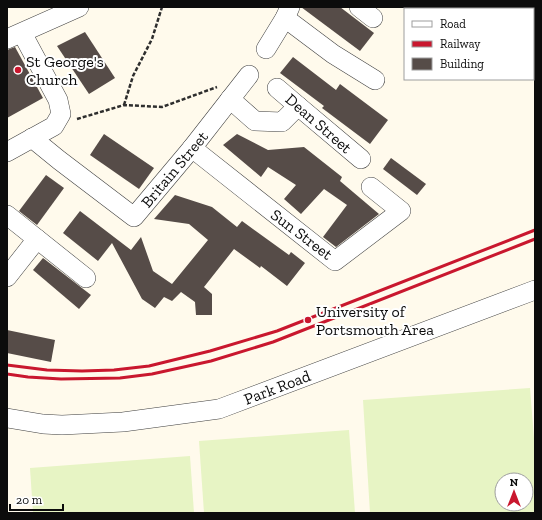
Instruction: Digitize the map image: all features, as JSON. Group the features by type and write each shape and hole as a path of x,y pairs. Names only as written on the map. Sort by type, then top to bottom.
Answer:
{"street":[{"path":"7,152 54,126 61,114 58,100 14,36 79,7"},
{"path":"266,49 288,12 333,54 375,80"},
{"name":"Britain Street","path":"32,138 134,217 192,148 225,92 249,75"},
{"name":"Dean Street","path":"278,88 360,159"},
{"path":"225,92 255,121 282,122 298,106"},
{"name":"Sun Street","path":"192,148 335,262 401,211 371,187"},
{"path":"7,215 86,278"},
{"path":"7,277 37,239"},
{"name":"Park Road","path":"7,418 36,423 62,425 123,422 219,409 535,290"}],"path":[{"path":"124,105 133,76 152,39 162,7"},
{"path":"54,126 124,105 162,107 225,92"}],"green space":[{"path":"530,388 535,451 535,513 370,513 363,400"},
{"path":"349,430 355,513 204,513 199,441"},
{"path":"190,456 194,513 33,513 30,468"}],"building":[{"path":"301,7 340,7 374,33 360,51"},
{"path":"85,32 115,78 89,94 57,46"},
{"name":"St George's Church","path":"15,47 43,98 7,118 7,50"},
{"path":"293,57 336,90 340,84 388,120 370,144 322,108 324,106 280,73"},
{"path":"104,134 154,168 139,189 90,155"},
{"path":"237,134 268,150 304,147 342,177 340,181 379,214 336,247 323,237 347,205 324,189 301,214 284,199 296,185 268,167 261,177 223,145"},
{"path":"391,158 426,184 417,195 383,169"},
{"path":"46,175 64,188 37,225 19,211"},
{"path":"175,195 212,207 237,227 242,221 289,255 291,252 305,263 287,286 261,266 260,268 234,249 204,287 212,294 212,315 196,315 195,302 181,292 172,301 164,297 155,308 142,299 112,243 98,261 63,233 80,211 131,250 141,237 153,271 172,284 208,240 189,224 154,219"},
{"path":"43,258 91,295 79,309 33,270"},
{"path":"7,330 55,340 51,362 7,353"}],"railway":[{"path":"7,365 47,370 114,370 149,366 210,351 277,331 535,230"},
{"path":"7,374 61,379 120,378 152,374 211,361 273,342 535,239"}],"place":[{"name":"St George's Church","path":"18,70"},
{"name":"University of Portsmouth Area","path":"308,320"}]}
